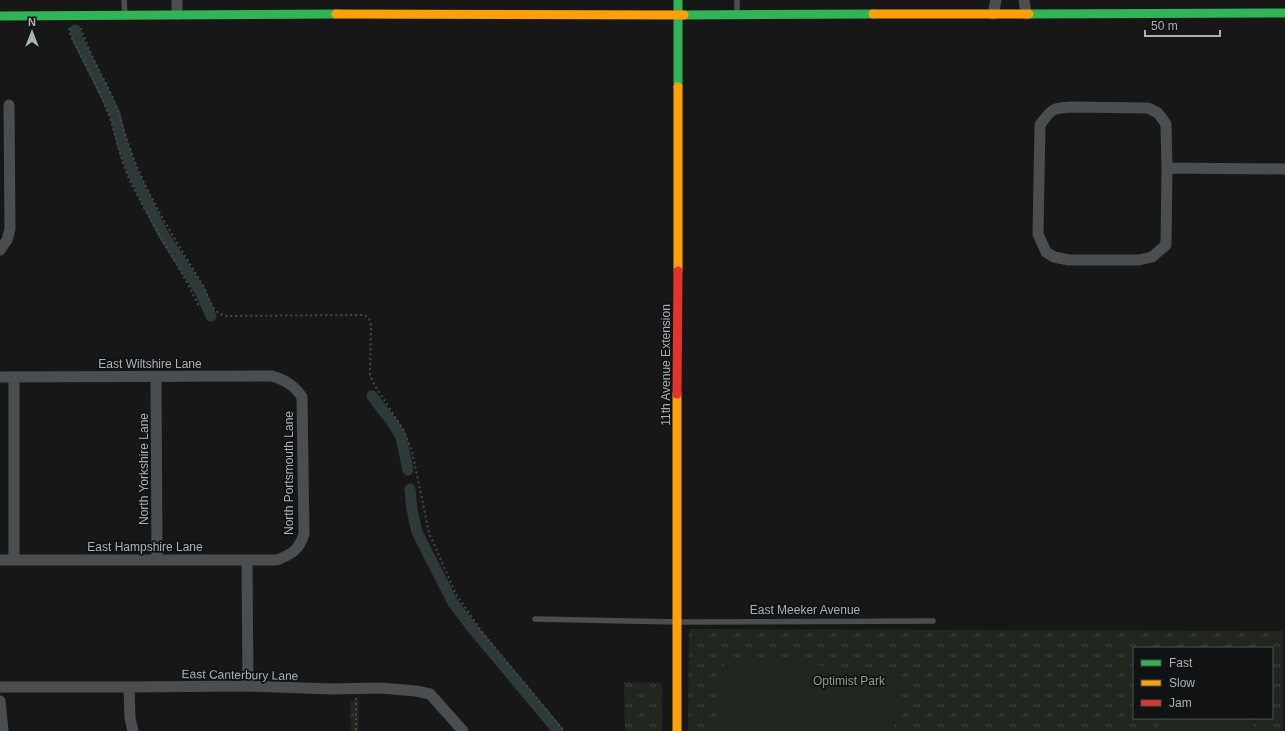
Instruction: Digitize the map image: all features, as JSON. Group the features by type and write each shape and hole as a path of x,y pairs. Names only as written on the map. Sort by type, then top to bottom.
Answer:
{"main road":[{"name":"11th Avenue Extension","path":"677,731 678,0"},
{"path":"0,16 177,14 738,15 1285,13"}],"street":[{"path":"177,0 177,14"},
{"path":"993,14 996,0"},
{"path":"1024,0 1026,14"},
{"path":"0,250 7,240 10,229 9,105"},
{"path":"1059,108 1148,108 1158,113 1166,124 1167,168 1166,245 1152,257 1140,260 1069,260 1054,257 1046,252 1038,234 1040,125 1049,112 1059,108"},
{"path":"1167,168 1285,168"},
{"name":"East Wiltshire Lane","path":"0,377 272,376 285,380 297,388"},
{"path":"14,377 14,560"},
{"name":"North Yorkshire Lane","path":"156,377 157,560"},
{"name":"North Portsmouth Lane","path":"290,555 298,548 304,534 302,397 297,388"},
{"name":"East Hampshire Lane","path":"0,560 277,560 290,555"},
{"path":"247,560 248,686"},
{"name":"East Canterbury Lane","path":"0,687 128,688 248,686 416,690 430,694 463,731"},
{"path":"128,688 130,718 133,731"},
{"path":"0,701 3,731"}],"lane":[{"path":"124,0 125,15"},
{"path":"737,0 738,15"},
{"name":"East Meeker Avenue","path":"536,619 678,622 933,621"}],"path":[{"path":"77,15 85,41 112,94 144,183 203,285 212,305 218,313 227,316 364,315 368,318 371,325 370,375 375,386 403,429 412,451 429,534 456,594 482,632 564,731"},
{"path":"67,16 70,34 106,106 122,160 130,181 186,280 200,308"},
{"path":"356,689 356,731"}],"green space":[{"name":"Optimist Park","path":"689,629 1283,631 1283,731 688,731"},
{"path":"729,660 780,660 904,678 894,731 723,731 721,718 722,668"},
{"path":"624,682 662,683 662,731 625,731"},
{"path":"359,700 359,731 351,731 350,701"},
{"path":"1162,719 1253,719 1254,731 1156,731"}],"waterway":[{"path":"75,30 78,40 115,114 123,146 133,173 163,234 200,291 211,316"},
{"path":"372,396 394,425 401,437 408,470"},
{"path":"410,489 412,510 417,532 453,603 558,731"}],"traffic: fast":[{"path":"678,0 678,87"},
{"path":"1029,14 1285,13"},
{"path":"0,16 336,14"},
{"path":"684,15 873,14"}],"traffic: slow":[{"path":"336,14 684,15"},
{"path":"873,14 1029,14"},
{"path":"678,87 678,271"},
{"path":"677,394 677,731"}],"traffic: jam":[{"path":"677,394 678,271"}]}
